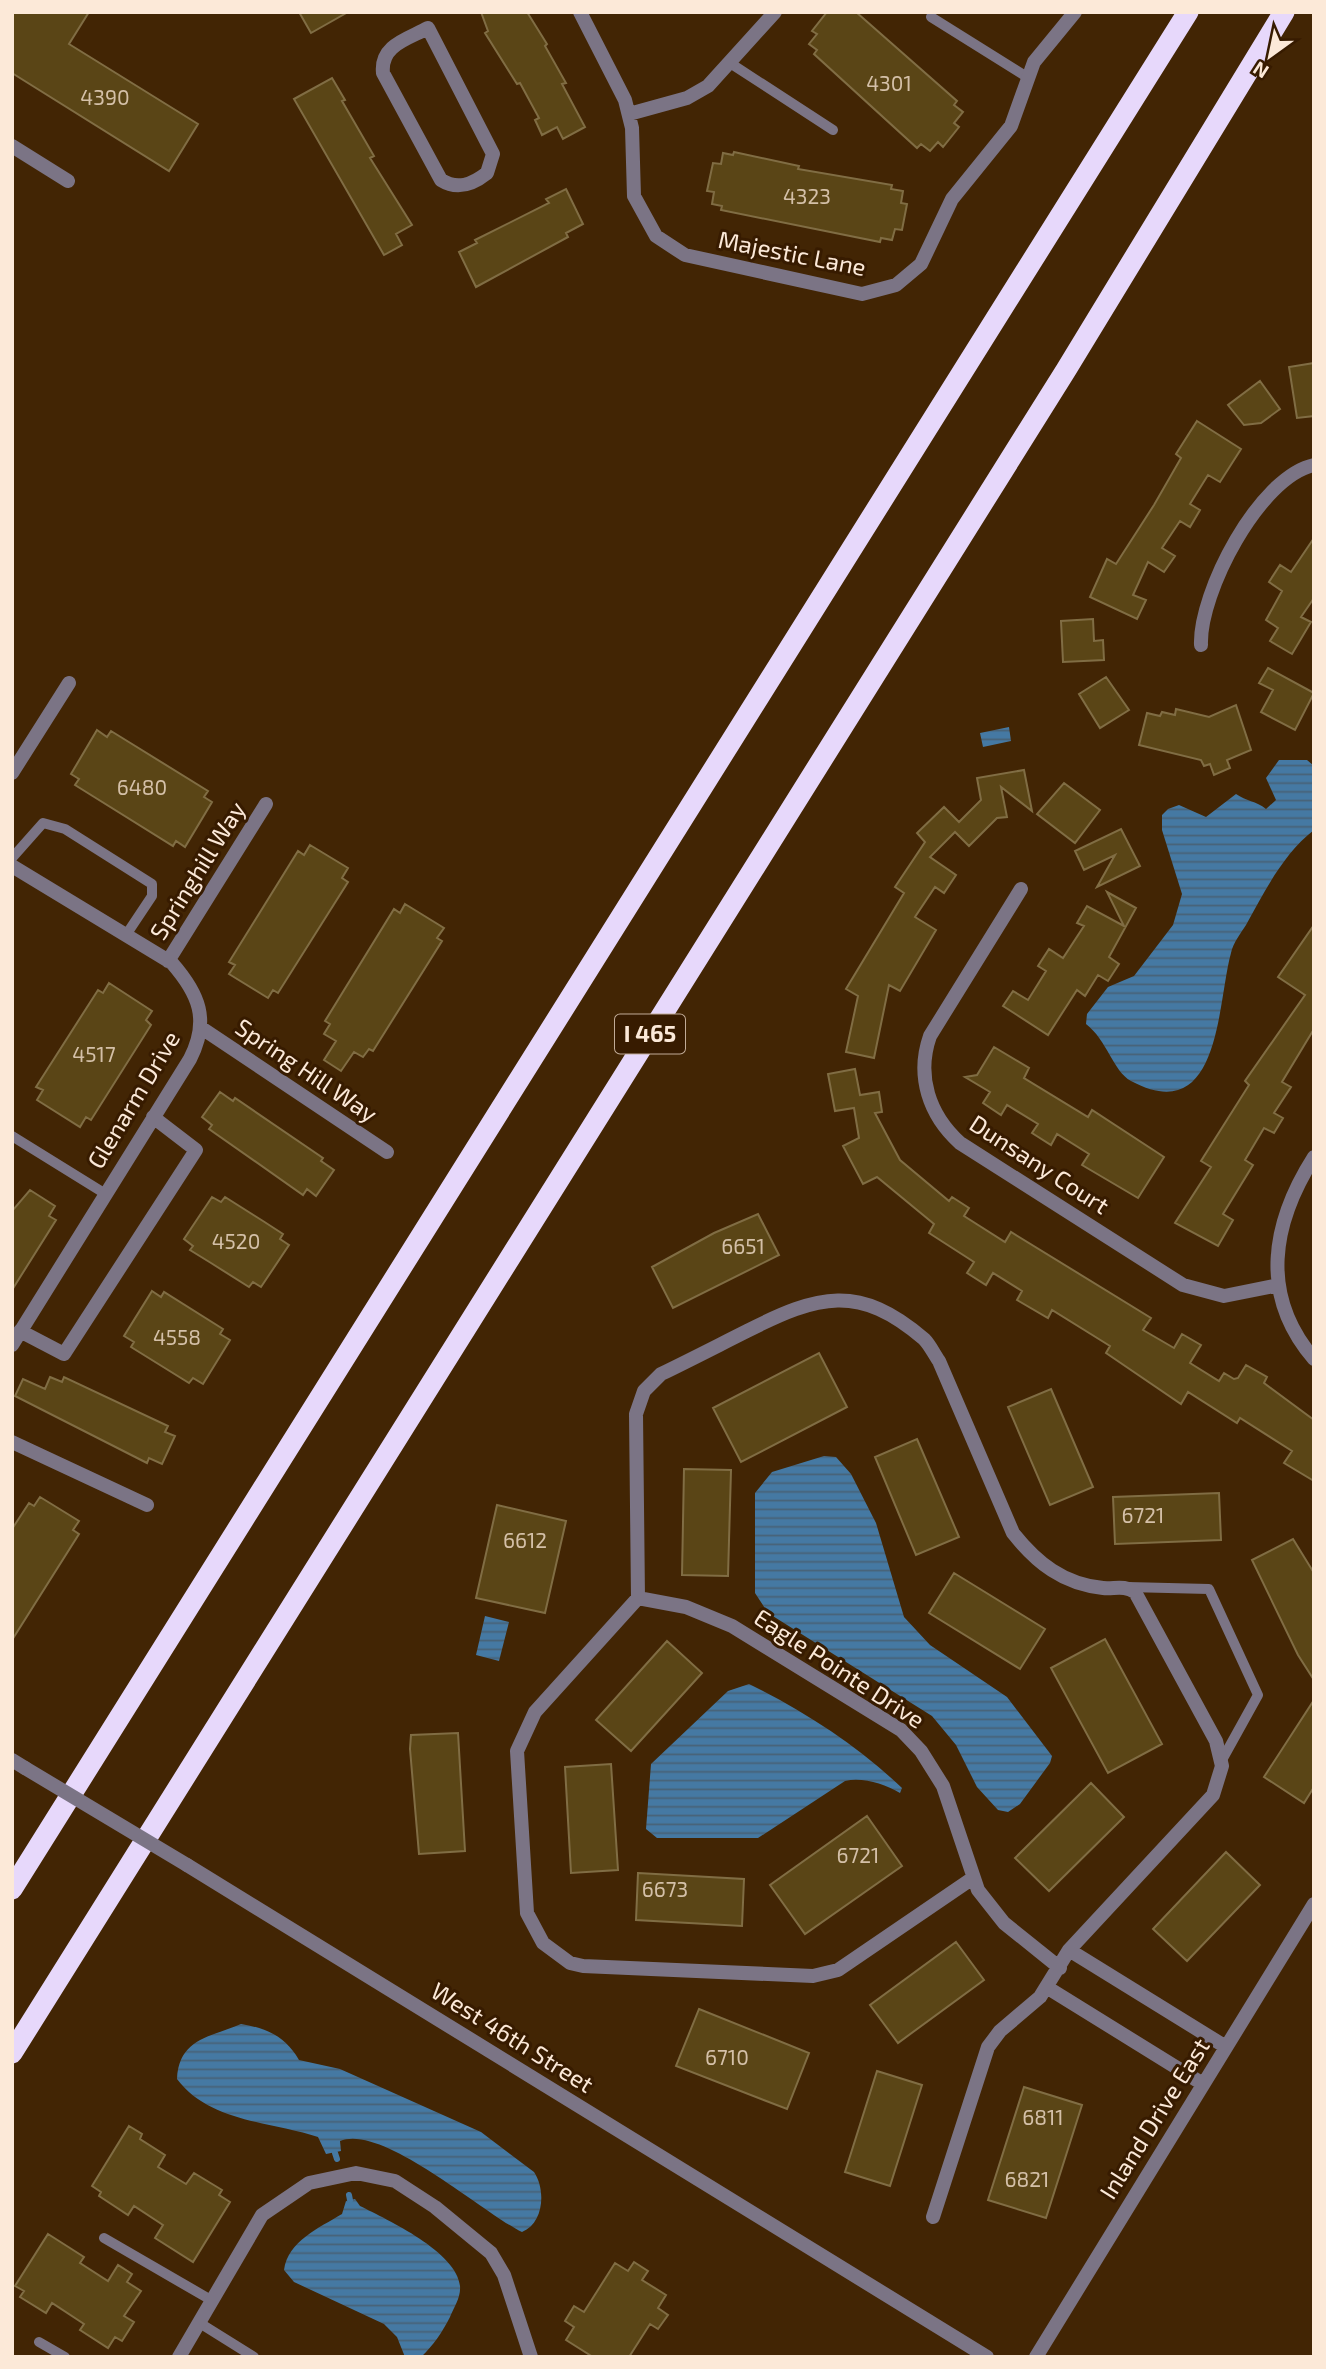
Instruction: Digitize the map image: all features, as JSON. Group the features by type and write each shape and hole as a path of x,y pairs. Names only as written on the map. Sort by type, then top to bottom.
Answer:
{"highway":[{"path":"12,1889 1188,12"},
{"name":"I 465","path":"12,2053 1066,370 1284,12"}],"street":[{"path":"428,28 492,155 487,173 464,186 450,186 441,180 383,73 382,61 387,51 428,28 433,12"},
{"path":"580,12 618,82 629,114 687,98 708,86 775,12"},
{"name":"Majestic Lane","path":"629,114 633,137 633,190 652,232 678,253 845,292 883,291 905,280 926,258 952,199 1011,126 1027,77 1040,54 1062,32 1075,12"},
{"path":"12,146 68,181"},
{"path":"1201,645 1203,615 1212,585 1260,505 1286,478 1314,465"},
{"path":"12,773 69,683"},
{"name":"Springhill Way","path":"169,961 266,804"},
{"name":"Glenarm Drive","path":"12,866 169,961 191,985 197,1001 200,1027 190,1059 104,1193 12,1345"},
{"name":"Dunsany Court","path":"1021,889 930,1036 925,1055 925,1085 940,1121 960,1143 1183,1285 1224,1296 1279,1285"},
{"name":"Spring Hill Way","path":"200,1027 387,1152"},
{"path":"20,1331 64,1354 196,1150 153,1117"},
{"path":"1314,1157 1295,1188 1283,1216 1277,1256 1279,1285 1296,1333 1314,1359"},
{"path":"933,2217 988,2047 1048,1987 1069,1950 1209,1800 1221,1778 1222,1760 1216,1741 1135,1592 1121,1587 1103,1588 1074,1582 1056,1574 1032,1556 1013,1532 939,1361 928,1344 910,1327 881,1309 848,1300 828,1300 792,1308 661,1374 644,1391 636,1414 638,1598 534,1712 517,1751 526,1908 536,1934 543,1943 570,1963 583,1966 813,1976 838,1970 973,1878"},
{"path":"12,1442 148,1505"},
{"name":"Eagle Pointe Drive","path":"638,1598 687,1607 732,1626 901,1730 921,1751 943,1786 973,1878 1004,1923 1060,1968"},
{"name":"West 46th Street","path":"12,1760 987,2357"},
{"name":"Inland Drive East","path":"1035,2357 1314,1905"},
{"path":"1069,1950 1226,2047"},
{"path":"1048,1987 1203,2084"},
{"path":"179,2357 262,2216 296,2189 330,2176 365,2174 395,2180 435,2207 485,2248 505,2275 531,2357"}],"lane":[{"path":"930,17 1027,77"},
{"path":"730,63 833,130"},
{"path":"12,858 43,823 65,830 152,884 152,896 126,935"},
{"path":"12,1136 104,1193"},
{"path":"1121,1587 1209,1589 1258,1695 1222,1760"},
{"path":"104,2238 211,2300"},
{"path":"198,2322 254,2357"},
{"path":"39,2342 65,2357"}],"water":[{"path":"1009,727 1011,741 983,747 980,733"},
{"path":"1279,760 1307,760 1314,766 1314,830 1284,862 1233,946 1210,1054 1198,1075 1183,1088 1161,1091 1131,1081 1119,1070 1099,1038 1086,1024 1087,1014 1108,987 1134,976 1173,925 1182,894 1162,830 1162,815 1168,809 1179,805 1206,817 1236,794 1266,809 1276,800 1266,778"},
{"path":"824,1456 836,1457 851,1474 876,1523 904,1617 930,1645 1007,1697 1052,1756 1050,1763 1020,1804 1008,1812 998,1810 977,1787 956,1745 932,1716 768,1613 755,1593 755,1493 772,1472"},
{"path":"485,1616 509,1622 499,1661 476,1655"},
{"path":"749,1684 810,1718 849,1744 902,1788 900,1793 873,1782 845,1781 758,1838 657,1838 646,1829 651,1764 728,1691"},
{"path":"241,2024 275,2035 288,2045 299,2060 340,2069 481,2132 534,2172 541,2197 539,2214 535,2221 522,2232 432,2173 381,2145 358,2139 340,2141 341,2151 326,2154 318,2137 242,2118 206,2104 190,2093 177,2079 179,2065 190,2047 199,2041"},
{"path":"355,2199 360,2206 419,2238 447,2261 456,2273 460,2286 457,2302 441,2333 421,2357 405,2357 397,2337 384,2324 294,2282 284,2270 298,2243 342,2214 346,2201"}],"building":[{"path":"12,12 89,12 69,44 198,124 169,171 12,73"},
{"path":"299,12 348,12 311,33"},
{"path":"481,12 527,12 547,44 545,46 566,83 562,84 585,127 563,139 557,127 542,135 535,120 539,118 520,83 517,84 485,33 488,31"},
{"path":"827,12 856,12 957,101 954,105 963,112 954,123 959,127 943,147 938,142 930,151 921,144 917,148 814,54 817,50 809,44 817,34 812,31"},
{"path":"332,78 374,156 370,158 412,225 396,234 402,245 384,255 294,99"},
{"path":"734,152 799,166 798,169 892,185 891,189 903,191 901,203 907,204 902,230 895,229 892,240 881,238 880,242 721,210 722,206 712,204 714,192 707,191 713,163 721,164 723,153 733,155"},
{"path":"566,189 583,224 566,233 568,237 476,287 459,252 477,243 475,240 549,203 546,199"},
{"path":"1314,363 1314,416 1297,418 1289,367"},
{"path":"1260,381 1280,409 1261,423 1244,425 1228,405"},
{"path":"1197,421 1241,449 1220,482 1208,475 1190,504 1200,510 1190,527 1180,521 1162,548 1175,556 1164,572 1148,562 1133,595 1146,600 1137,619 1090,597 1107,559 1116,564 1154,505 1181,458 1176,454"},
{"path":"1314,538 1314,598 1301,617 1311,622 1292,654 1270,641 1278,628 1266,620 1282,591 1269,582 1280,565 1291,572"},
{"path":"1093,619 1094,641 1103,640 1104,660 1063,662 1061,621"},
{"path":"1268,668 1314,693 1295,730 1261,712 1273,690 1259,683"},
{"path":"1106,677 1129,710 1100,728 1079,694"},
{"path":"1236,705 1251,750 1227,760 1230,768 1214,775 1210,764 1204,766 1201,760 1139,745 1147,713 1175,715 1176,709 1209,717"},
{"path":"97,730 107,737 111,731 208,791 204,797 212,802 185,847 176,841 173,846 75,785 79,779 71,774"},
{"path":"1024,770 1032,811 1001,787 1007,817 997,818 969,846 955,832 930,857 956,875 944,893 935,887 915,917 936,930 900,991 889,985 874,1058 846,1052 858,996 846,989 904,893 895,887 925,842 917,833 944,807 959,822 981,800 977,778"},
{"path":"1064,783 1100,810 1075,843 1037,814"},
{"path":"1121,829 1140,866 1097,887 1115,855 1084,870 1075,851"},
{"path":"310,845 348,868 342,878 348,882 278,993 273,990 268,998 229,974 235,965 229,962 298,851 304,855"},
{"path":"1107,892 1136,908 1109,957 1119,964 1108,981 1098,975 1085,996 1077,990 1048,1035 1003,1006 1013,991 1028,1000 1046,971 1038,966 1049,949 1063,958 1084,926 1077,923 1087,906 1124,926"},
{"path":"405,904 444,928 437,938 442,941 373,1051 369,1049 363,1057 354,1052 341,1071 324,1060 336,1041 324,1034 330,1024 325,1021 394,909 400,913"},
{"path":"1314,925 1314,1029 1282,1082 1291,1087 1274,1113 1283,1118 1274,1133 1264,1128 1245,1160 1253,1165 1223,1214 1233,1220 1218,1246 1175,1223 1211,1167 1201,1161 1249,1085 1245,1081 1305,995 1278,977"},
{"path":"109,983 152,1011 146,1020 151,1025 91,1120 86,1117 80,1127 37,1100 43,1090 36,1087 98,990 103,993"},
{"path":"994,1047 1029,1068 1024,1078 1088,1117 1092,1110 1164,1157 1138,1198 1082,1165 1089,1154 1057,1134 1051,1145 1032,1133 1038,1124 1007,1105 1001,1115 983,1103 990,1092 965,1077 977,1075"},
{"path":"855,1069 860,1095 879,1092 882,1112 875,1113 900,1160 949,1201 952,1197 969,1208 964,1216 1005,1242 1011,1232 1151,1318 1143,1330 1174,1348 1182,1334 1201,1345 1190,1363 1219,1381 1224,1373 1234,1379 1238,1378 1246,1365 1267,1377 1264,1383 1314,1420 1314,1481 1284,1463 1292,1451 1240,1418 1237,1423 1188,1392 1181,1404 1106,1353 1110,1346 1052,1310 1048,1318 1017,1300 1022,1291 993,1273 986,1285 967,1273 974,1262 929,1233 934,1224 877,1177 863,1184 843,1146 859,1138 854,1108 835,1111 828,1074"},
{"path":"220,1092 233,1101 235,1098 323,1158 321,1161 334,1170 316,1196 307,1189 303,1195 209,1129 212,1125 202,1117"},
{"path":"30,1190 55,1206 49,1216 56,1220 12,1290 12,1211"},
{"path":"212,1197 221,1202 225,1197 283,1234 280,1239 289,1245 261,1287 253,1282 249,1287 190,1250 193,1246 184,1239"},
{"path":"758,1214 779,1255 673,1308 652,1267 714,1233"},
{"path":"152,1291 161,1297 164,1292 223,1329 220,1334 230,1340 203,1384 193,1378 189,1383 131,1347 134,1342 124,1336"},
{"path":"819,1353 847,1407 741,1462 713,1408"},
{"path":"50,1377 62,1382 64,1377 168,1426 165,1432 175,1436 162,1464 149,1458 147,1463 15,1396 23,1379 45,1389"},
{"path":"1051,1389 1093,1487 1050,1505 1008,1407"},
{"path":"917,1439 959,1537 916,1555 875,1457"},
{"path":"684,1469 731,1470 728,1576 682,1575"},
{"path":"1219,1493 1221,1540 1115,1544 1113,1497"},
{"path":"40,1497 79,1521 73,1530 79,1534 12,1640 12,1529 29,1503 34,1506"},
{"path":"497,1505 566,1521 545,1613 476,1598"},
{"path":"1293,1539 1314,1573 1314,1680 1298,1655 1252,1560"},
{"path":"954,1573 1045,1629 1020,1669 929,1613"},
{"path":"1105,1639 1162,1744 1108,1773 1051,1668"},
{"path":"667,1641 702,1673 631,1751 596,1720"},
{"path":"1314,1700 1314,1787 1304,1803 1264,1777"},
{"path":"458,1733 465,1851 419,1854 411,1735"},
{"path":"611,1764 618,1870 571,1873 565,1767"},
{"path":"1091,1783 1124,1817 1049,1891 1015,1858"},
{"path":"867,1816 902,1866 805,1934 770,1885"},
{"path":"1226,1852 1260,1885 1187,1961 1153,1929"},
{"path":"638,1873 744,1879 742,1926 636,1920"},
{"path":"956,1942 984,1980 898,2043 870,2005"},
{"path":"699,2009 809,2053 787,2109 676,2066"},
{"path":"877,2071 922,2085 890,2186 845,2172"},
{"path":"1024,2087 1082,2105 1046,2218 988,2200"},
{"path":"129,2126 142,2134 140,2139 165,2155 158,2167 186,2184 194,2173 222,2190 219,2195 230,2202 193,2262 155,2238 163,2225 134,2206 128,2215 99,2196 101,2192 92,2186"},
{"path":"48,2234 84,2257 80,2263 108,2281 118,2265 132,2274 127,2282 141,2291 124,2316 134,2322 122,2341 115,2337 108,2348 80,2330 84,2324 52,2303 46,2313 20,2297 24,2291 15,2286"},
{"path":"634,2262 648,2271 642,2280 666,2295 658,2308 668,2315 658,2329 650,2324 629,2357 593,2357 566,2340 574,2327 565,2321 574,2306 584,2312 615,2263 628,2271"}],"waterway":[{"path":"335,2153 337,2159"},
{"path":"349,2195 350,2200"}]}
